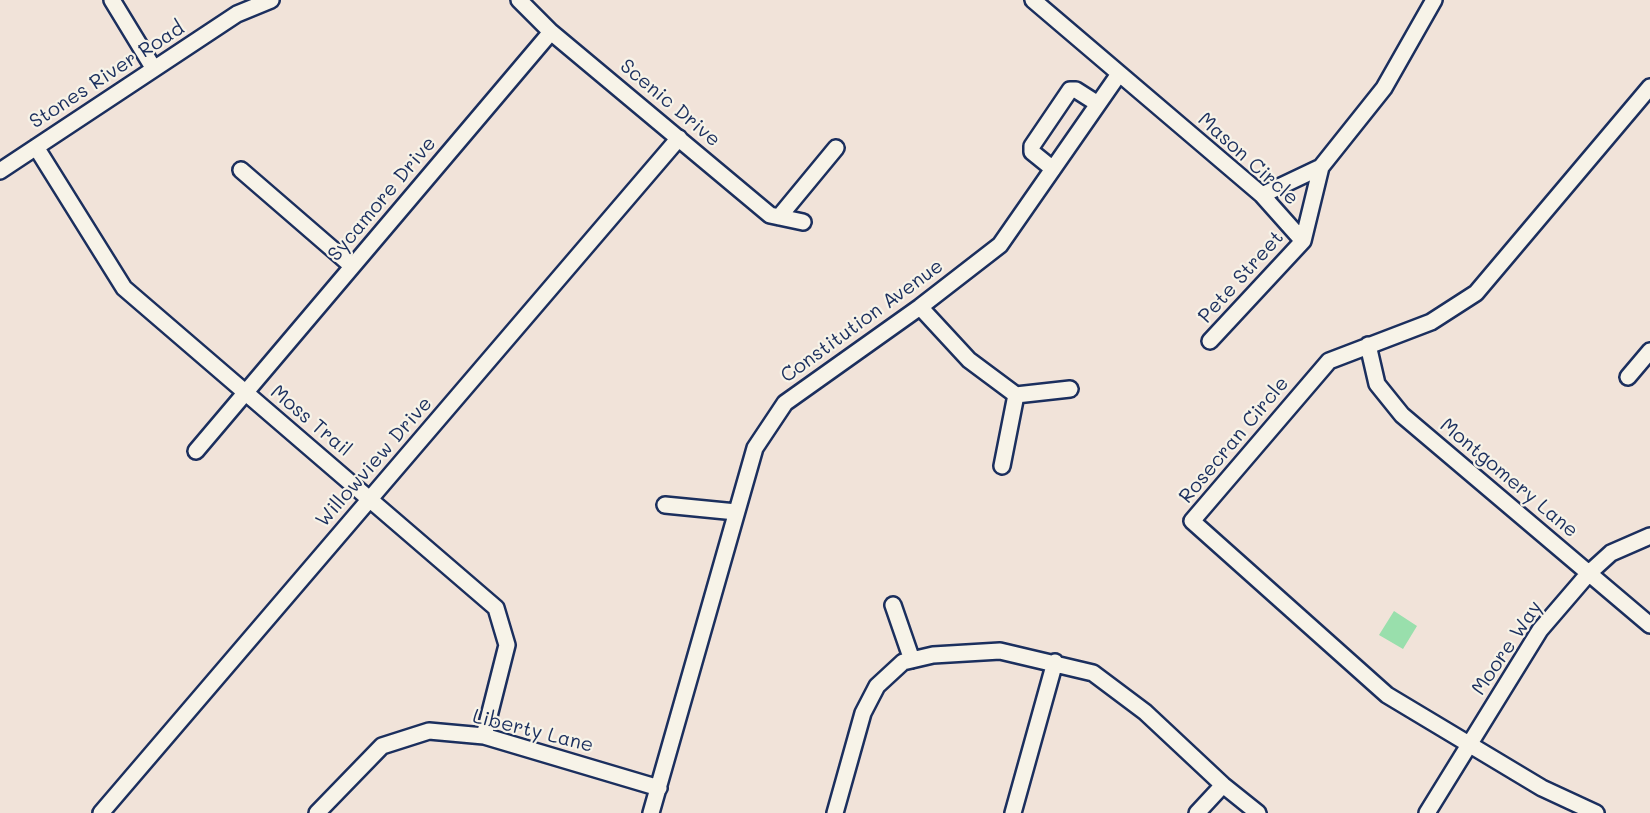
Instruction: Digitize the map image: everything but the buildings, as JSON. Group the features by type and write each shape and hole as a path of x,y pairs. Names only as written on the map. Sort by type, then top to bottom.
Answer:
{"street":[{"path":"112,0 154,69"},
{"name":"Stones River Road","path":"0,171 237,14 271,0"},
{"name":"Scenic Drive","path":"519,0 551,32 770,215 803,222"},
{"name":"Mason Circle","path":"1033,0 1262,195 1303,240"},
{"name":"Mason Circle","path":"1303,240 1321,167 1384,88 1434,0"},
{"name":"Sycamore Drive","path":"196,451 551,32"},
{"name":"Constitution Avenue","path":"651,813 755,448 785,404 920,307 1000,245 1119,74"},
{"name":"Rosecran Circle","path":"1596,813 1542,788 1387,695 1192,521 1329,362 1431,322 1476,293 1650,87"},
{"path":"1053,169 1032,152 1032,146 1070,90 1076,90 1098,104"},
{"name":"Willowview Drive","path":"102,813 679,138"},
{"name":"Moss Trail","path":"36,147 124,288 496,608 507,645 484,736"},
{"path":"779,217 836,148"},
{"path":"1262,195 1321,167"},
{"path":"241,170 352,266"},
{"name":"Pete Street","path":"1210,341 1303,240"},
{"path":"920,307 969,360 1016,395 1070,389"},
{"name":"Montgomery Lane","path":"1368,345 1377,384 1402,415 1650,625"},
{"path":"1628,377 1650,351"},
{"path":"1002,466 1016,395"},
{"path":"665,505 736,512"},
{"name":"Moore Way","path":"1427,813 1540,630 1589,573 1611,553 1650,536"},
{"path":"893,605 912,660"},
{"path":"835,813 863,713 877,686 903,662 933,655 1000,651 1055,662 1093,674 1145,711 1223,785 1258,813"},
{"path":"1013,813 1055,662"},
{"name":"Liberty Lane","path":"317,813 382,746 429,731 484,736 658,788"},
{"path":"1197,813 1223,785"}],"green space":[{"path":"1394,611 1417,626 1403,649 1379,635"}]}
